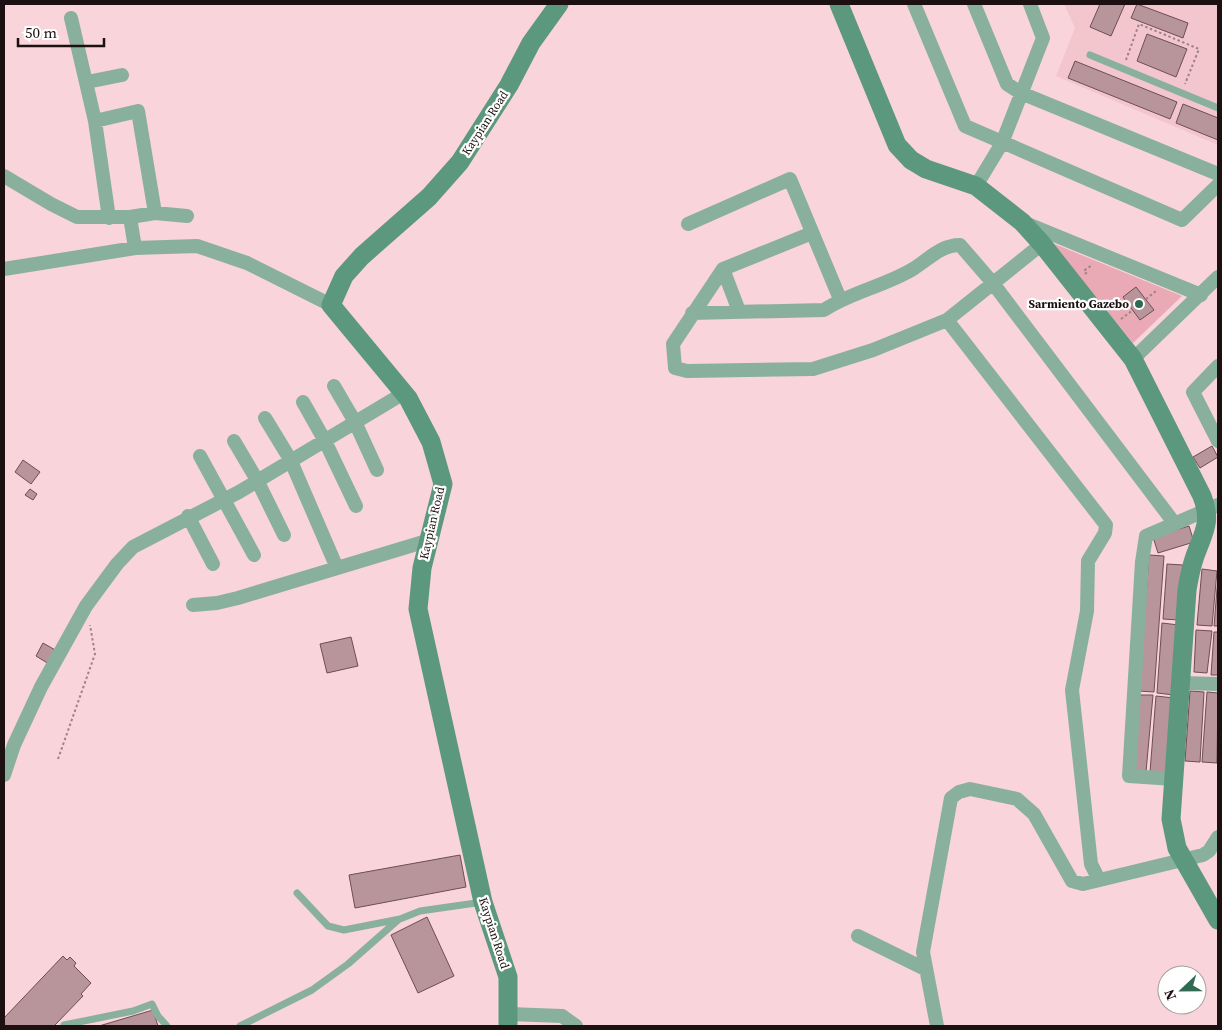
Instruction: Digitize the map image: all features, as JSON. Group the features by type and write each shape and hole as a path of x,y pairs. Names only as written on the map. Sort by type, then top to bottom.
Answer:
{"main road":[{"name":"Kaypian Road","path":"508,1020 508,977 483,902 418,609 422,568 442,484 431,442 404,393 331,306 344,276 362,256 429,198 460,162 509,85 531,43 559,4"},
{"path":"839,4 897,145 911,160 926,168 976,186 1022,222 1042,244 1133,359 1213,507 1190,569 1187,590 1171,819 1177,848 1183,861 1218,920"}],"street":[{"path":"914,4 965,126 1182,220 1218,185"},
{"path":"974,4 1007,84 1021,93 1218,174"},
{"path":"976,186 1002,143 1043,38 1030,4"},
{"path":"71,18 95,121 109,218"},
{"path":"87,82 122,75"},
{"path":"95,121 138,111 155,213"},
{"path":"4,176 50,204 77,217 130,217 155,213 187,216"},
{"path":"688,224 790,179 840,299"},
{"path":"130,217 135,248"},
{"path":"1022,222 1201,295"},
{"path":"812,233 723,269 673,344 675,368 688,371 813,369 873,350 947,320 992,282 1042,244"},
{"path":"692,313 824,310 840,299 861,292 910,270 948,245 960,245 992,282 1175,524"},
{"path":"4,269 135,248 197,246 247,263 331,306"},
{"path":"723,269 739,311"},
{"path":"1133,359 1218,277"},
{"path":"947,320 1106,525 1105,533 1088,561 1087,611 1072,690 1091,864 1099,880"},
{"path":"1218,366 1193,392 1218,441"},
{"path":"334,386 355,422 377,470"},
{"path":"4,775 14,745 41,687 86,606 117,564 133,547 188,516 224,500 290,459 325,441 404,393"},
{"path":"303,402 325,441 356,506"},
{"path":"265,418 290,459 337,568"},
{"path":"234,442 257,480 284,535"},
{"path":"200,456 254,555"},
{"path":"1174,779 1129,776 1143,553 1146,536 1213,507"},
{"path":"188,516 214,564"},
{"path":"193,605 238,598 430,540"},
{"path":"1181,683 1218,684"},
{"path":"937,1026 923,952 951,798 959,792 970,789 1017,799 1034,814 1072,880 1083,884 1204,855 1218,837"},
{"path":"858,936 925,968"},
{"path":"508,1020 562,1016 576,1026"}],"lane":[{"path":"1090,54 1218,108"},
{"path":"297,893 328,926 344,930 400,919 420,911 483,902"},
{"path":"240,1026 312,990 348,964 400,919"},
{"path":"64,1025 133,1011 152,1004 158,1016 167,1026"}],"path":[{"path":"1124,69 1139,24 1199,50 1182,93"},
{"path":"1119,321 1133,310"},
{"path":"58,759 95,654 86,606"}],"shaded area":[{"path":"1064,4 1218,4 1218,145 1056,76 1075,28"},
{"path":"1052,243 1182,296 1133,343"}],"building":[{"path":"1100,4 1125,4 1111,36 1090,27"},
{"path":"1137,4 1188,23 1183,38 1131,18"},
{"path":"1147,34 1187,49 1176,77 1137,61"},
{"path":"1075,61 1177,102 1170,119 1068,78"},
{"path":"1183,104 1218,118 1218,140 1176,123"},
{"name":"Sarmiento Gazebo","path":"1136,287 1154,310 1140,320 1123,297"},
{"path":"1212,446 1218,457 1200,468 1193,457"},
{"path":"23,460 40,472 31,484 15,472"},
{"path":"30,489 37,494 33,500 25,495"},
{"path":"1189,526 1194,542 1158,553 1153,537"},
{"path":"1149,555 1164,556 1154,692 1139,691"},
{"path":"1167,564 1183,565 1179,620 1163,619"},
{"path":"1202,569 1217,571 1212,626 1197,625"},
{"path":"1218,577 1218,626 1214,626"},
{"path":"1162,623 1179,625 1174,695 1157,693"},
{"path":"1196,630 1212,631 1207,673 1194,672"},
{"path":"1214,632 1218,632 1218,675 1211,675"},
{"path":"351,637 358,666 327,673 320,644"},
{"path":"43,643 57,651 49,664 36,656"},
{"path":"1190,691 1204,692 1200,762 1185,761"},
{"path":"1207,692 1218,693 1217,763 1202,762"},
{"path":"1139,695 1153,695 1146,772 1134,771"},
{"path":"1156,696 1174,698 1170,773 1150,772"},
{"path":"460,855 466,887 355,908 349,875"},
{"path":"427,917 454,976 418,993 391,935"},
{"path":"63,956 67,960 70,957 76,963 74,966 91,983 81,994 83,996 54,1026 4,1026 4,1018"},
{"path":"153,1010 158,1026 99,1026"}],"place":[{"name":"Sarmiento Gazebo","path":"1139,304"}]}
